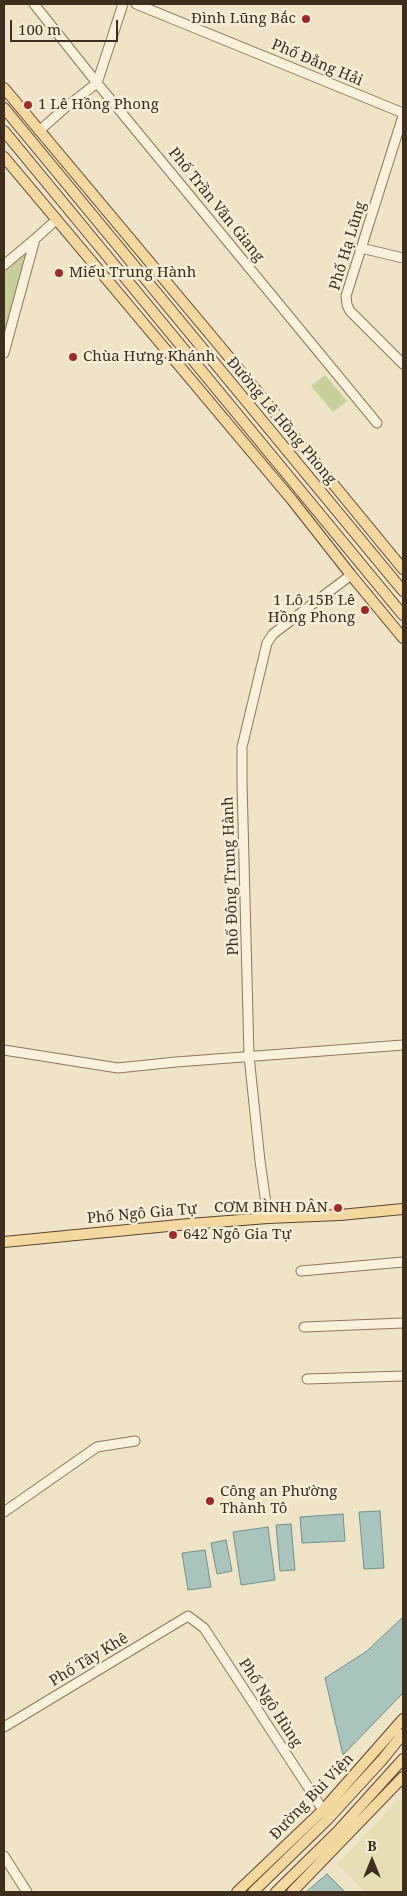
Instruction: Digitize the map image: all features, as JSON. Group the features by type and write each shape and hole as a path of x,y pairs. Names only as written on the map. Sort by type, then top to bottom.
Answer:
{"main road":[{"name":"Đường Lê Hồng Phong","path":"4,88 218,344 403,570"},
{"name":"Đường Lê Hồng Phong","path":"4,108 403,591"},
{"name":"Đường Lê Hồng Phong","path":"4,132 304,492 403,614"},
{"path":"4,157 292,500 350,575 403,638"},
{"path":"136,269 146,260"},
{"path":"113,287 124,276"},
{"path":"292,500 326,476"},
{"name":"Phố Ngô Gia Tự","path":"4,1242 268,1218 340,1215 403,1208"},
{"name":"Đường Bùi Viện","path":"237,1892 323,1810 377,1751 403,1719"},
{"name":"Đường Bùi Viện","path":"253,1892 327,1820 403,1734"},
{"path":"276,1892 338,1831 403,1759"},
{"path":"292,1892 403,1777"}],"street":[{"name":"Phố Trần Văn Giang","path":"34,4 377,423"},
{"path":"38,131 97,83 123,4"},
{"name":"Phố Đằng Hải","path":"136,4 403,115"},
{"name":"Phố Hạ Lũng","path":"403,115 346,296 350,311 403,364"},
{"path":"4,265 56,220"},
{"path":"4,353 35,239"},
{"path":"361,248 403,258"},
{"name":"Phố Đông Trung Hành","path":"268,1218 259,1154 250,1056 242,747 267,643 270,638 350,575"},
{"path":"4,1050 118,1068 403,1045"},
{"path":"301,1272 403,1262"},
{"path":"304,1327 403,1323"},
{"path":"307,1379 403,1376"},
{"path":"4,1512 97,1447 135,1441"},
{"name":"Phố Tây Khê","path":"4,1727 188,1616"},
{"name":"Phố Ngô Hùng","path":"188,1616 204,1628 323,1810"},
{"path":"4,1856 27,1892"}],"shaded area":[{"path":"403,1794 403,1892 365,1892 338,1864"}],"green space":[{"path":"27,253 4,340 4,272"},
{"path":"325,375 347,401 333,412 311,386"}],"water":[{"path":"380,1511 384,1568 364,1569 359,1512"},
{"path":"343,1514 345,1541 302,1543 300,1517"},
{"path":"291,1524 295,1570 280,1571 276,1525"},
{"path":"268,1527 275,1580 241,1585 233,1532"},
{"path":"226,1540 232,1571 217,1574 211,1543"},
{"path":"205,1550 211,1587 188,1590 182,1553"},
{"path":"403,1617 403,1693 343,1755 325,1678 367,1651"},
{"path":"327,1874 345,1892 306,1892"}],"place":[{"name":"Đình Lũng Bắc","path":"306,19"},
{"name":"1 Lê Hồng Phong","path":"28,105"},
{"name":"Miếu Trung Hành","path":"59,273"},
{"name":"Chùa Hưng Khánh","path":"73,357"},
{"name":"1 Lô 15B Lê Hồng Phong","path":"365,610"},
{"name":"CƠM BÌNH DÂN","path":"338,1208"},
{"name":"642 Ngô Gia Tự","path":"173,1235"},
{"name":"Công an Phường Thành Tô","path":"210,1501"}]}
